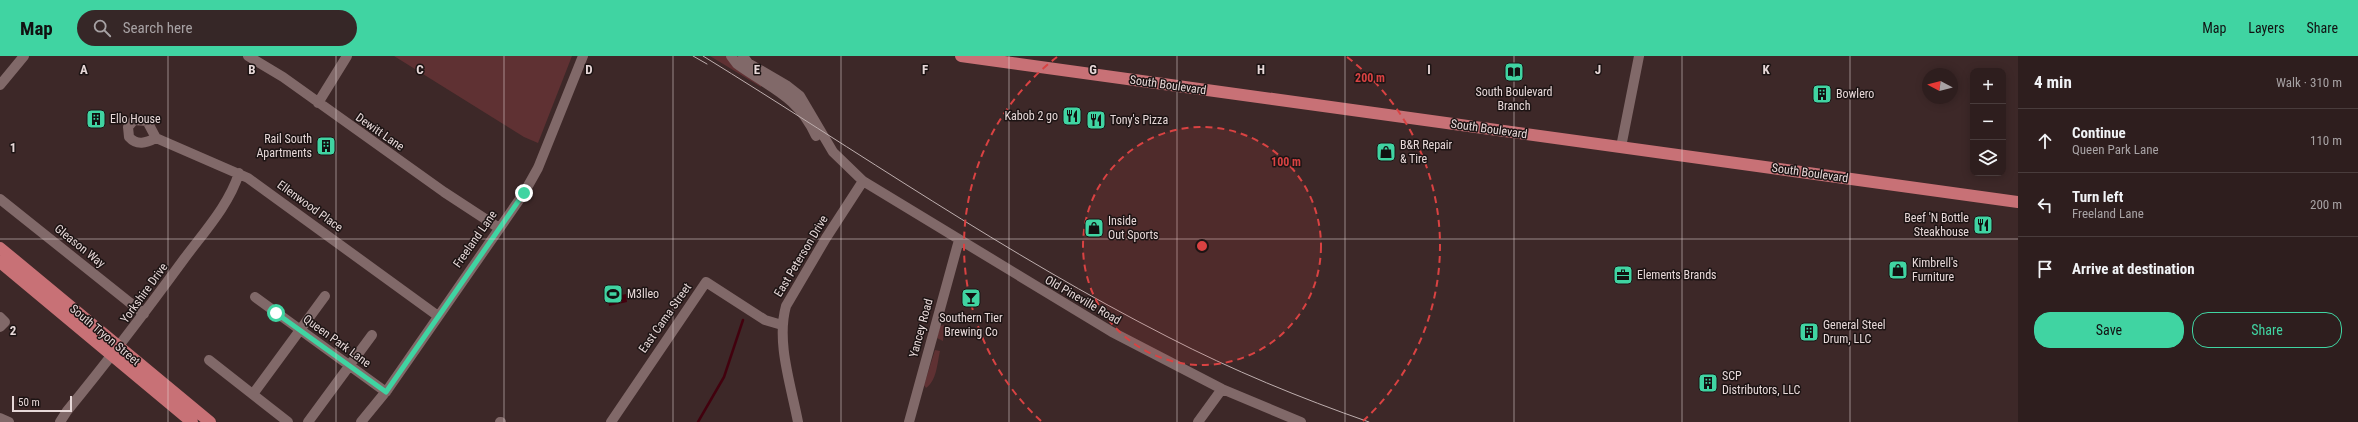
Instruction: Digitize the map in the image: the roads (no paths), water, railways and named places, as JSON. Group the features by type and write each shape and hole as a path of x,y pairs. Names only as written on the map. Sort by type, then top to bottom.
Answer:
{"main road":[{"name":"South Boulevard","path":"961,56 2018,202"},
{"name":"South Tryon Street","path":"0,248 117,351 192,422"},
{"name":"South Tryon Street","path":"0,262 210,422"}],"street":[{"path":"0,85 24,56"},
{"name":"Dewitt Lane","path":"248,56 283,77 444,192 499,228"},
{"path":"318,103 347,56"},
{"name":"Freeland Lane","path":"361,422 386,392 524,193 538,168 583,56"},
{"name":"Old Pineville Road","path":"731,56 745,70 791,100 809,123 823,149 837,167 851,178 863,181"},
{"name":"Old Pineville Road","path":"743,56 748,63 786,85 800,96 815,118 833,152 863,181 1112,332 1222,389 1301,422"},
{"path":"1621,147 1639,56"},
{"name":"Ellenwood Place","path":"156,138 239,172 275,195 438,316"},
{"name":"Yorkshire Drive","path":"60,422 67,411 117,351 230,195 239,172"},
{"name":"East Peterson Drive","path":"798,422 782,325 786,306 791,295 863,181"},
{"name":"Gleason Way","path":"0,199 144,314"},
{"name":"Yancey Road","path":"909,422 959,240"},
{"name":"East Cama Street","path":"611,422 706,282 765,320 782,325"},
{"path":"253,394 325,296"},
{"name":"Queen Park Lane","path":"254,297 386,392"},
{"path":"308,422 372,335"},
{"path":"209,360 288,422"},
{"path":"1198,422 1222,389"},
{"path":"0,418 9,422"}],"waterway":[{"path":"698,422 724,377 743,320"}],"tram line":[{"path":"693,56 707,64"},
{"path":"703,56 991,237 1108,305 1168,337 1242,372 1317,403 1369,422"}],"place":[{"name":"South Boulevard Branch","path":"1514,72"},
{"name":"Bowlero","path":"1822,94"},
{"name":"Kabob 2 go","path":"1072,116"},
{"name":"Ello House","path":"96,119"},
{"name":"Tony's Pizza","path":"1096,120"},
{"name":"Rail South Apartments","path":"326,146"},
{"name":"B&R Repair & Tire","path":"1386,152"},
{"name":"Beef 'N Bottle Steakhouse","path":"1983,225"},
{"name":"Inside Out Sports","path":"1094,228"},
{"name":"Kimbrell's Furniture","path":"1898,270"},
{"name":"Elements Brands","path":"1623,275"},
{"name":"M3lleo","path":"613,294"},
{"name":"Southern Tier Brewing Co","path":"971,298"},
{"name":"General Steel Drum, LLC","path":"1809,332"},
{"name":"SCP Distributors, LLC","path":"1708,383"}]}
